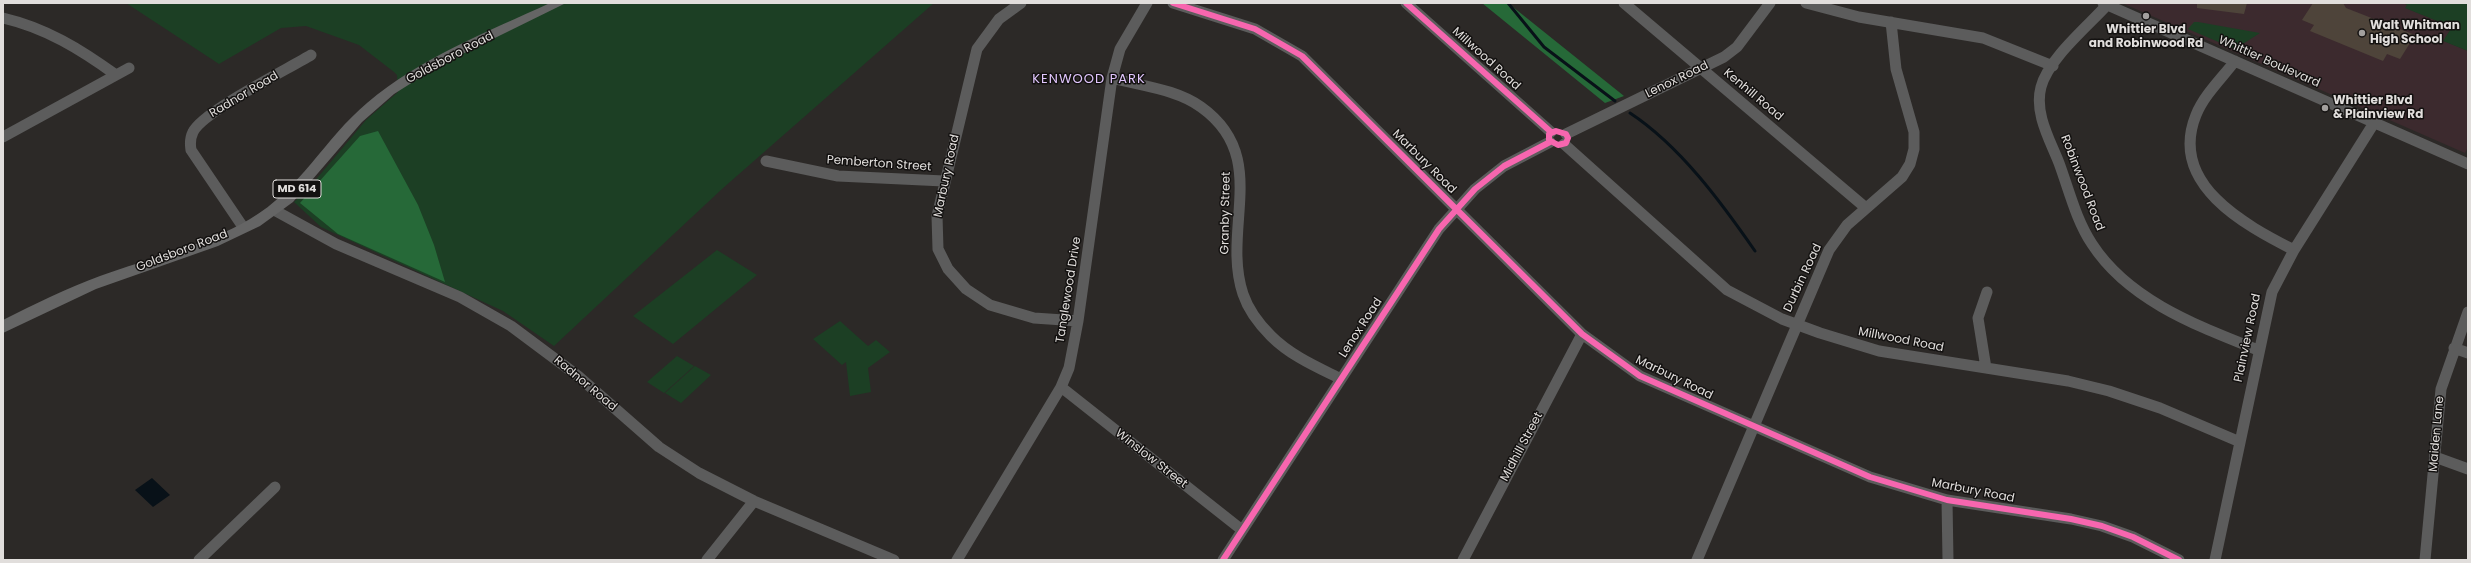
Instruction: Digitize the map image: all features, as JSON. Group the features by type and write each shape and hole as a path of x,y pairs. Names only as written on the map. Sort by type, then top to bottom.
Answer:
{"main road":[{"name":"Goldsboro Road","path":"3,327 70,294 198,248 243,227 274,210 308,179 357,120 386,94 441,62 560,3"}],"street":[{"name":"Marbury Road","path":"1021,3 999,19 977,49 944,181 937,216 938,249 948,270 966,289 990,305 1019,315 1078,321"},
{"name":"Tanglewood Drive","path":"957,560 1061,387 1069,368 1078,321 1112,78 1123,43 1147,3"},
{"name":"Marbury Road","path":"1173,3 1244,23 1264,31 1302,56 1582,334 1611,358 1640,376 1753,427 1870,477 1947,500 2071,519 2102,526 2133,537 2180,560"},
{"name":"Millwood Road","path":"1406,3 1551,137"},
{"name":"Kenhill Road","path":"1624,3 1866,208"},
{"name":"Lenox Road","path":"1565,139 1724,57 1737,47 1770,3"},
{"path":"1806,3 1836,12 1983,38 2052,66"},
{"name":"Whittier Boulevard","path":"2105,4 2468,164"},
{"name":"Robinwood Road","path":"2105,4 2052,66 2041,87 2040,111 2080,219 2092,245 2118,274 2158,305 2186,320 2258,350"},
{"path":"3,18 40,28 74,44 116,75"},
{"name":"Durbin Road","path":"1697,560 1796,324 1829,250 1847,225 1902,177 1910,164 1914,149 1914,132 1896,69 1891,22"},
{"name":"Radnor Road","path":"243,227 191,150 190,140 194,131 208,116 311,55"},
{"path":"2235,61 2196,114 2190,137 2193,160 2203,185 2230,214 2294,250"},
{"path":"3,137 129,68"},
{"name":"Granby Street","path":"1112,78 1185,99 1202,108 1225,128 1236,147 1241,170 1238,272 1241,289 1249,307 1263,328 1281,346 1341,379"},
{"name":"Plainview Road","path":"2215,560 2258,350 2272,292 2294,250 2374,123"},
{"path":"1551,137 1556,131 1565,139"},
{"name":"Lenox Road","path":"1223,560 1439,229 1455,209 1475,189 1504,166 1551,137"},
{"name":"Millwood Road","path":"1565,139 1727,290 1756,308 1796,324 1879,351 2068,381 2109,391 2160,408 2240,442"},
{"name":"Pemberton Street","path":"766,161 838,176 944,181"},
{"name":"Radnor Road","path":"274,210 336,244 460,297 511,326 578,376 659,447 699,473 754,501 894,560"},
{"path":"1986,368 1978,318 1988,292"},
{"name":"Maiden Lane","path":"2425,560 2441,389 2454,348 2468,312"},
{"name":"Midhill Street","path":"1463,560 1582,334"},
{"path":"2454,348 2468,353"},
{"name":"Winslow Street","path":"1061,387 1242,530"},
{"path":"2435,457 2468,469"},
{"path":"199,560 275,487"},
{"path":"1947,500 1948,560"},
{"path":"706,560 754,501"}],"shaded area":[{"name":"Walt Whitman High School","path":"2122,3 2403,3 2407,5 2406,8 2452,27 2444,41 2468,51 2468,147 2465,153"},
{"path":"152,478 170,495 153,507 135,490"}],"green space":[{"path":"126,3 934,3 722,189 554,346 503,311 321,227 294,202 313,183 366,120 398,92 397,75 394,72 359,45 306,26 281,28 219,64"},
{"path":"1482,3 1508,3 1624,96 1605,103"},
{"path":"2403,3 2468,3 2468,51 2443,41 2452,27 2405,8 2407,5"},
{"path":"2194,22 2260,33 2235,49 2188,29"},
{"path":"378,131 418,205 434,245 445,282 338,234 300,203 360,136"},
{"path":"717,250 757,275 673,344 633,316"},
{"path":"840,321 868,346 876,340 890,352 868,368 871,392 850,396 846,362 842,365 813,339"},
{"path":"677,356 694,366 664,393 647,382"},
{"path":"695,366 711,375 681,403 665,393"}],"building":[{"path":"2197,3 2247,3 2244,14 2197,8"},
{"name":"Walt Whitman High School","path":"2313,3 2343,3 2346,8 2415,35 2400,59 2387,54 2383,61 2310,31 2314,25 2302,20"}],"waterway":[{"path":"1508,3 1544,47 1615,101"},
{"path":"1630,113 1648,126 1683,158 1728,213 1755,251"}],"cycle path":[{"path":"1173,3 1255,29 1286,45 1302,56 1582,334 1611,357 1640,376 1870,477 1947,500 2071,519 2102,526 2133,537 2179,560"},
{"path":"1406,3 1551,132"},
{"path":"1556,131 1566,134 1568,138 1566,143 1558,145 1549,140 1549,134 1556,131"},
{"path":"1223,560 1439,229 1475,189 1504,166 1550,142"}],"place":[{"name":"Whittier Blvd and Robinwood Rd","path":"2146,16"},
{"name":"Walt Whitman High School","path":"2362,33"},
{"name":"Whittier Blvd & Plainview Rd","path":"2325,108"}],"district":[{"name":"KENWOOD PARK","path":"1089,80"}]}
